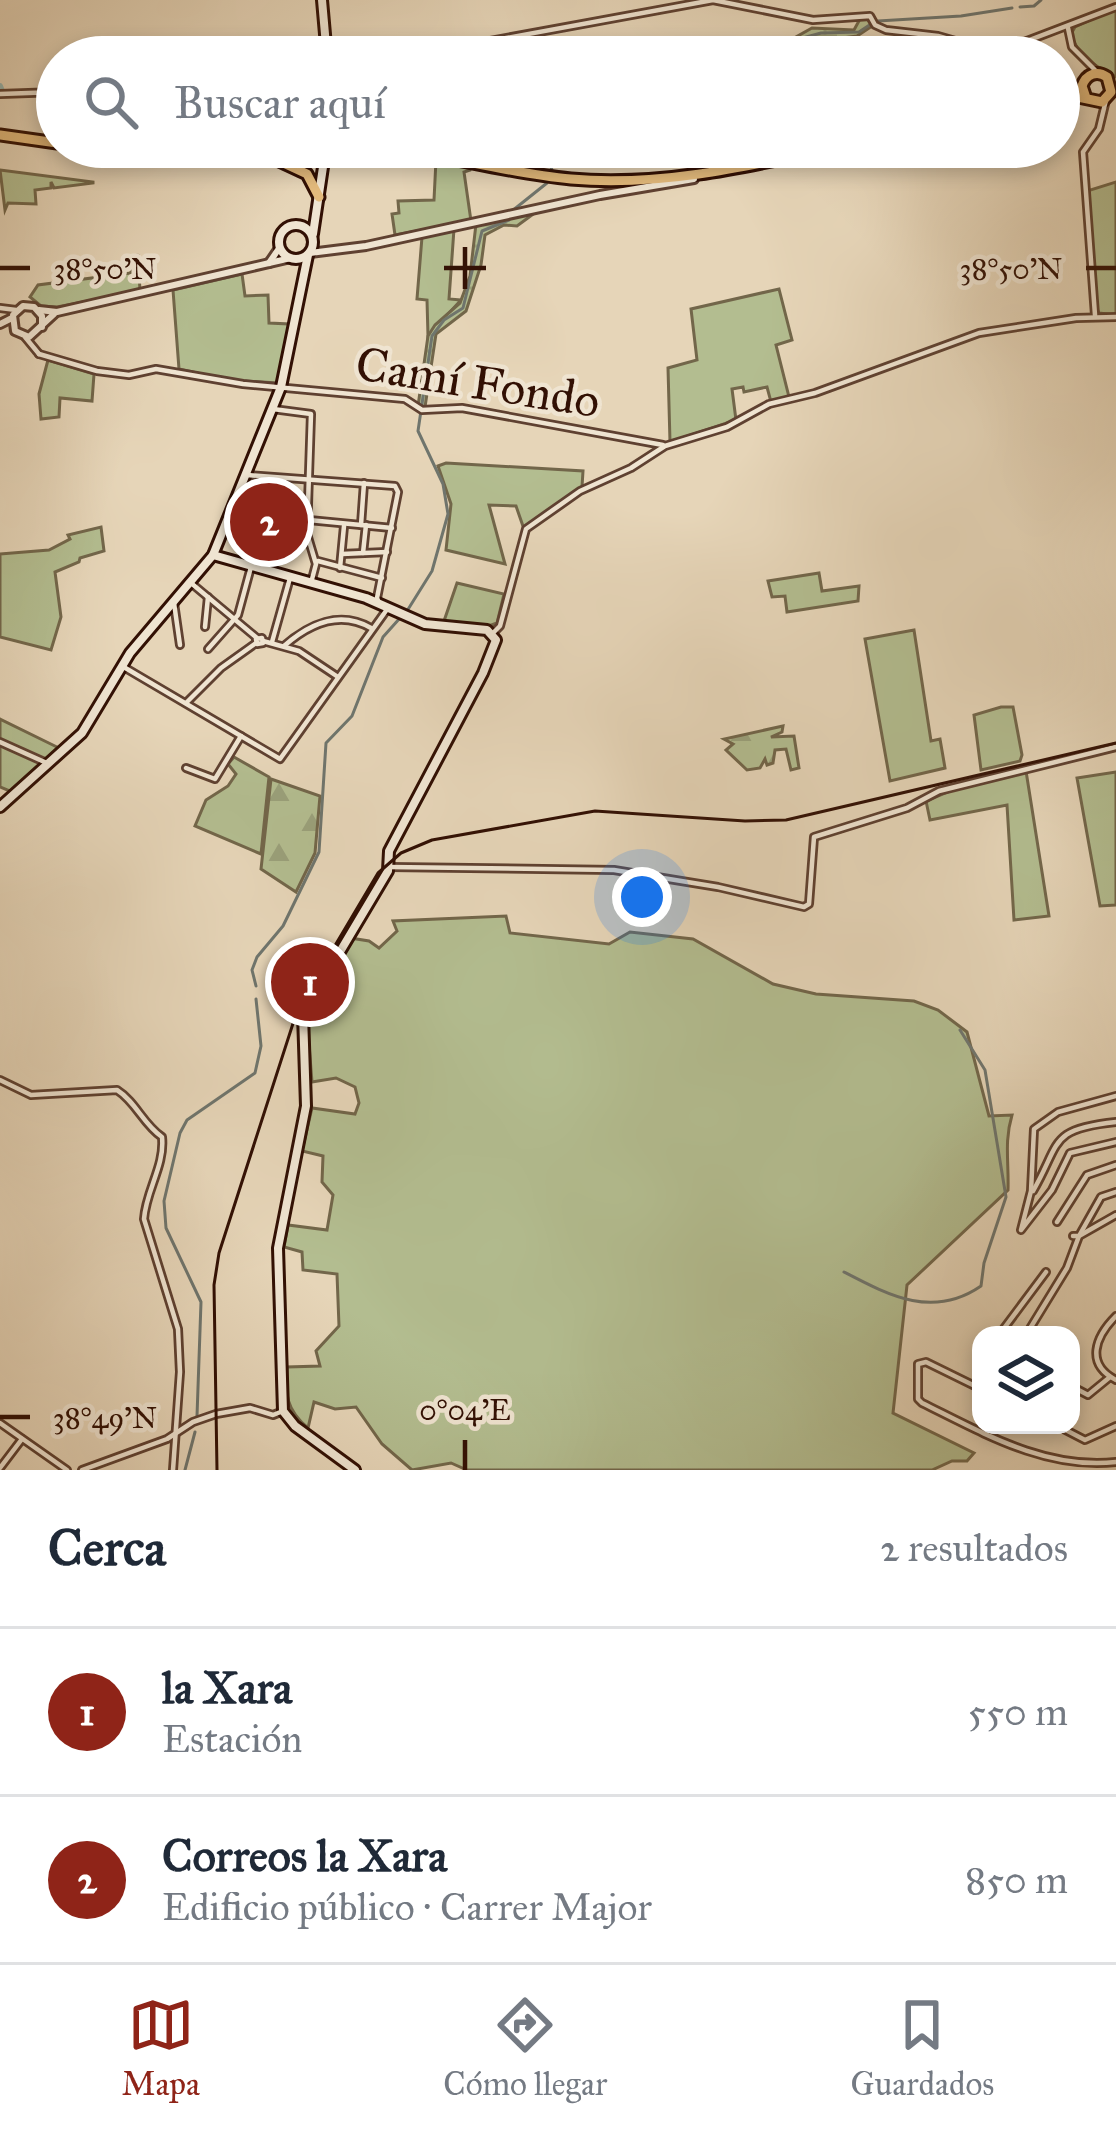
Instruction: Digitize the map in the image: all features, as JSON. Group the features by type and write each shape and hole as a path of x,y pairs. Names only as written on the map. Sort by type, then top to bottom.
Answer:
{"main road":[{"path":"322,0 325,36"},
{"path":"1080,85 1083,83 1108,77 1112,88 1102,98 1083,83"},
{"path":"0,135 36,140"},
{"path":"294,168 307,174 319,196"},
{"path":"305,251 323,168"},
{"path":"499,168 589,180 734,168"},
{"path":"506,168 522,172"},
{"path":"668,177 710,168"},
{"path":"305,251 280,247 284,230 314,219"},
{"path":"0,807 82,733 122,666 213,555 280,387 304,273 302,226"},
{"path":"213,555 330,587 436,626 493,633 496,644 389,851 388,868 303,1014 306,1106 278,1251 283,1411 295,1426 355,1470"}],"street":[{"path":"517,36 713,0 814,20 869,16 882,29 924,36"},
{"path":"1039,36 1116,7"},
{"path":"1068,28 1070,36"},
{"path":"1080,56 1108,77"},
{"path":"1083,83 1085,62"},
{"path":"0,94 36,93"},
{"path":"1095,316 1083,152 1102,122 1102,98"},
{"path":"1102,98 1102,122"},
{"path":"0,325 26,305 57,312 261,268 305,251 325,253 394,240 739,168"},
{"path":"261,268 275,259 280,247"},
{"path":"0,308 14,314"},
{"path":"39,310 39,354"},
{"path":"25,337 40,330 57,312"},
{"path":"14,314 15,331"},
{"path":"493,633 500,626 526,529 580,491 665,446 727,427 770,404 815,393 979,333 1116,317"},
{"path":"0,325 25,337 39,354"},
{"name":"Camí Fondo","path":"39,354 129,375 170,370 222,381 405,399 422,410 463,408 665,446"},
{"path":"274,409 311,414 307,531 315,560 311,583"},
{"path":"122,666 280,759 372,629 382,604 398,489 392,484 247,475"},
{"path":"364,483 364,554"},
{"path":"230,518 307,531"},
{"path":"309,520 392,528"},
{"path":"340,568 345,524"},
{"path":"342,554 387,552"},
{"path":"315,560 382,578"},
{"path":"208,649 238,615 251,567"},
{"path":"272,642 290,578"},
{"path":"191,584 259,641 299,651 338,677"},
{"path":"205,627 208,597"},
{"path":"174,603 180,645"},
{"path":"284,646 332,619 353,620 372,629"},
{"path":"297,636 299,651"},
{"path":"186,703 221,668 259,641"},
{"path":"186,768 215,779 241,736"},
{"path":"0,742 49,764"},
{"path":"388,868 614,870 718,887 804,908 809,904 813,837 907,808 942,790 1116,747"},
{"path":"0,1080 31,1095 117,1090 162,1137 160,1167 145,1201 145,1220 178,1329 173,1470"},
{"path":"1116,1096 1062,1110 1037,1126 1031,1141 1031,1191 1021,1230 1052,1190 1070,1154 1116,1142"},
{"path":"1031,1191 1036,1190 1058,1139 1078,1129 1116,1121"},
{"path":"1057,1222 1087,1175 1116,1166"},
{"path":"1032,1326 1067,1268 1076,1236 1098,1199 1116,1192"},
{"path":"1076,1236 1116,1214"},
{"path":"1006,1326 1046,1273"},
{"path":"1080,1394 1088,1396 1113,1378 1098,1366 1095,1352 1116,1316"},
{"path":"972,1384 926,1361 918,1365 919,1400 972,1427"},
{"path":"82,1470 173,1436 196,1422 242,1409 273,1415 283,1411"},
{"path":"0,1423 68,1470"},
{"path":"1072,1434 1083,1440 1116,1426"},
{"path":"988,1434 1036,1456 1089,1466 1116,1462"},
{"path":"0,1468 22,1439"}],"green space":[{"path":"1116,8 1116,77 1083,55 1080,36 1071,34 1075,27"},
{"path":"860,19 872,26 857,36 798,36 812,28 854,30"},
{"path":"436,168 470,168 464,172 471,221 395,235 392,214 399,213 398,201 434,200"},
{"path":"0,170 93,183 54,188 51,182 51,188 35,190 36,204 8,203 5,210"},
{"path":"1116,182 1116,315 1099,313 1096,307 1087,191"},
{"path":"536,212 517,226 504,225 485,235 466,311 436,334 425,407 418,406 428,336 460,303 470,276 476,224"},
{"path":"454,229 449,299 461,300 428,336 427,300 417,299 422,237"},
{"path":"138,254 140,291 57,307 41,306 30,297 38,285 130,273"},
{"path":"242,274 245,296 268,295 269,323 289,324 278,383 229,380 179,369 173,290"},
{"path":"779,289 792,340 776,345 789,397 771,402 767,387 744,392 743,387 732,389 736,420 670,442 668,368 697,360 691,309"},
{"path":"48,360 94,374 92,401 60,398 59,417 41,419 39,394"},
{"path":"438,466 583,471 582,487 524,529 516,506 489,505 505,564 446,550 451,504"},
{"path":"101,527 104,551 55,572 61,617 51,650 0,637 0,554 49,550 70,539 68,535"},
{"path":"819,573 822,591 859,586 858,601 787,612 785,596 772,597 768,581"},
{"path":"457,583 504,594 497,623 486,627 443,624"},
{"path":"914,630 931,741 940,739 945,768 890,781 865,639"},
{"path":"1013,707 1022,755 1020,761 981,770 974,715"},
{"path":"0,719 61,749 12,792 0,787"},
{"path":"783,726 782,732 771,737 794,736 799,768 791,770 786,749 775,750 773,763 767,765 765,759 760,768 747,770 726,750 733,744 724,739"},
{"path":"234,757 269,777 261,854 195,826 206,800 228,786 236,774 228,764"},
{"path":"1026,771 1049,916 1014,920 1007,805 930,820 926,801"},
{"path":"1116,772 1116,905 1100,906 1077,778"},
{"path":"271,779 320,796 315,853 296,892 261,869"},
{"path":"506,916 510,933 609,944 630,932 693,939 773,984 816,994 914,1001 938,1010 967,1032 989,1116 1012,1115 1008,1190 907,1285 893,1413 974,1453 967,1461 952,1461 932,1470 467,1470 451,1463 412,1470 382,1444 356,1407 335,1409 314,1402 308,1428 295,1415 288,1401 287,1367 320,1366 316,1351 339,1326 337,1274 303,1270 302,1252 284,1247 288,1225 327,1230 333,1195 322,1182 323,1156 302,1151 312,1108 355,1114 359,1103 355,1087 336,1078 312,1082 307,1019 312,1005 331,1013 341,991 324,983 350,938 379,948 397,931 393,921"}],"waterway":[{"path":"1020,7 1041,0"},
{"path":"878,21 1012,8"},
{"path":"810,36 859,32 871,24"},
{"path":"0,86 2,91"},
{"path":"512,211 547,183"},
{"path":"407,611 432,571 448,514 443,484 418,431 432,336 444,320 463,308 482,231 509,220"},
{"path":"256,986 252,970 257,957 283,926 319,852 326,743 352,716 383,637 400,618"},
{"path":"197,1416 201,1302 166,1228 164,1201 187,1120 255,1073 261,1046 256,999"},
{"path":"844,1272 895,1296 929,1302 963,1296 981,1286 1006,1197 985,1070 960,1030"},
{"path":"185,1470 195,1432"}],"tram line":[{"path":"217,1470 214,1285 219,1253 298,1008 378,873 401,853 432,840 595,811 786,820 1116,743"}],"place":[{"name":"Correos la Xara","path":"269,522"},
{"name":"la Xara","path":"310,982"}]}
